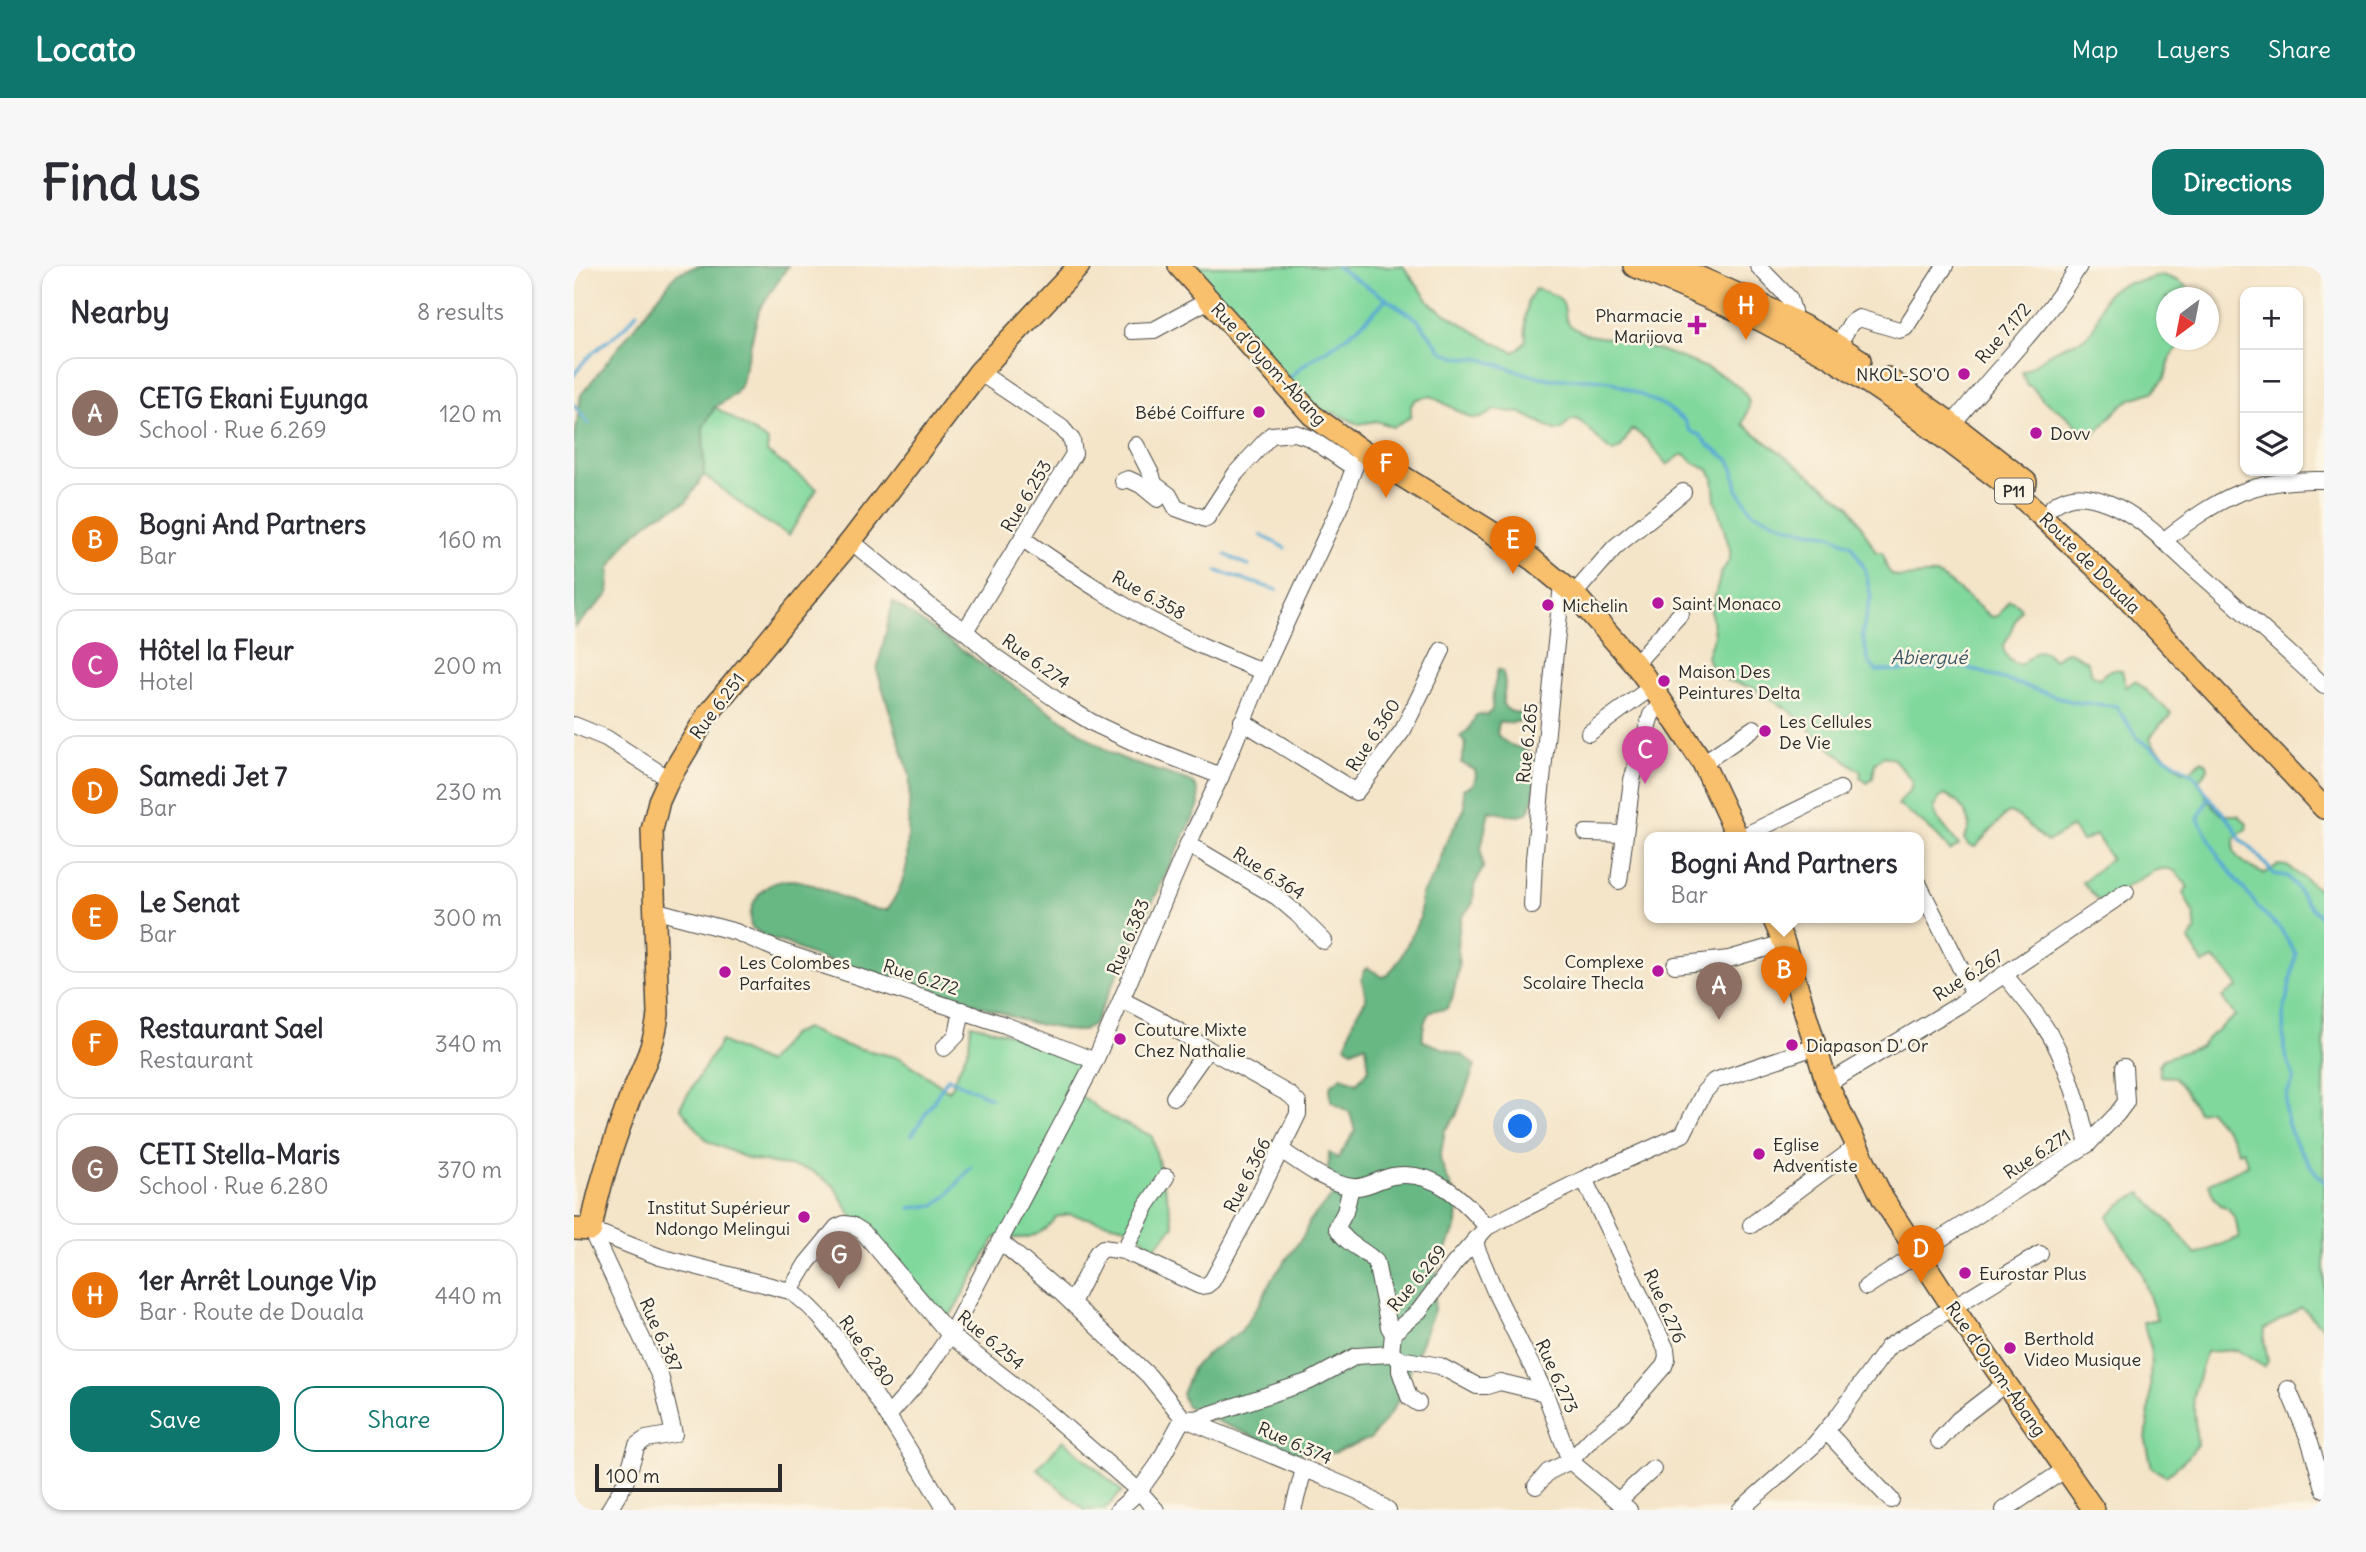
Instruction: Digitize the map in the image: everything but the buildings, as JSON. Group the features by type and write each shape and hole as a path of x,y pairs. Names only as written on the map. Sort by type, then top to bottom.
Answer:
{"main road":[{"name":"Rue 6.251","path":"583,1230 595,1204 604,1170 656,1032 658,1014 652,830 659,801 669,779 708,714 851,541 979,372 1079,266"},
{"name":"Rue d'Oyom-Abang","path":"1179,266 1312,415 1358,459 1493,533 1533,560 1568,589 1635,664 1657,695 1703,763 1736,832"},
{"name":"Route de Douala","path":"1634,266 1760,320 1830,357 2023,489 2042,515 2120,590 2324,808"},
{"name":"P11","path":"1673,266 1788,318 1838,345 1953,424 2023,489 2053,506 2176,631 2324,791"},
{"name":"Rue d'Oyom-Abang","path":"1775,923 1784,943 1827,1084 1883,1199 1916,1253 2094,1510"}],"street":[{"path":"1758,266 1790,298 1793,311 1788,318"},
{"path":"1838,345 1851,323 1859,318 1899,330 1905,328 1945,266"},
{"name":"Rue 7.172","path":"1953,424 2034,328 2080,266"},
{"path":"1132,331 1154,330 1209,300"},
{"name":"Rue 6.253","path":"965,631 1074,453 1072,440 1062,428 979,372"},
{"path":"1123,481 1128,479 1136,482 1154,497 1206,519 1236,473 1271,435 1295,433 1358,459"},
{"path":"1136,445 1154,484 1169,495 1176,508"},
{"name":"Rue 6.383","path":"888,1416 918,1382 950,1335 1095,1061 1188,844 1221,776 1263,672 1341,504 1358,459"},
{"path":"2163,541 2225,497 2249,487 2277,481 2324,480"},
{"path":"1568,589 1683,492"},
{"path":"2053,506 2065,497 2076,496 2109,503 2128,514 2255,620 2324,686"},
{"name":"Rue 6.358","path":"1023,539 1082,580 1187,639 1263,672"},
{"name":"Rue 6.274","path":"851,541 1031,684 1093,723 1221,776"},
{"name":"Rue 6.265","path":"1532,906 1534,859 1568,589"},
{"path":"1635,664 1681,612"},
{"name":"Rue 6.360","path":"1242,721 1356,792 1403,730 1442,650"},
{"path":"1589,733 1657,695"},
{"path":"1619,881 1632,780 1657,695"},
{"path":"574,725 606,738 669,779"},
{"path":"1703,763 1754,728"},
{"path":"1751,832 1840,789"},
{"path":"1586,833 1625,834"},
{"name":"Rue 6.364","path":"1188,844 1277,897 1324,941"},
{"name":"Rue 6.267","path":"1827,1084 1974,995 2126,892"},
{"path":"1924,896 1974,995"},
{"name":"Rue 6.272","path":"653,910 736,932 783,952 1005,1025 1095,1061"},
{"path":"1675,965 1745,956 1784,943"},
{"name":"Rue 6.271","path":"1866,1287 2088,1144 2058,1050 2028,1004 2004,974"},
{"name":"Rue 6.366","path":"1122,1000 1290,1095 1298,1103 1298,1114 1212,1281 1200,1286 1124,1251"},
{"path":"944,1048 957,1035 962,1010"},
{"name":"Rue 6.269","path":"1418,1403 1409,1397 1395,1357 1393,1333 1419,1311 1481,1233 1584,1179 1683,1134 1703,1092 1714,1081 1815,1047"},
{"path":"1174,1097 1208,1049"},
{"path":"2088,1144 2126,1102 2124,1067"},
{"path":"1751,1225 1856,1147"},
{"path":"1280,1150 1334,1182 1351,1187 1393,1176 1423,1178 1448,1188 1468,1205 1481,1233"},
{"path":"1072,1303 1097,1253 1103,1248 1124,1251 1147,1205 1166,1177"},
{"name":"Rue 6.276","path":"1570,1461 1593,1437 1625,1411 1664,1366 1667,1358 1666,1349 1584,1179"},
{"path":"1351,1187 1345,1212 1337,1227 1341,1236 1376,1262 1393,1333"},
{"name":"Rue 6.254","path":"790,1291 807,1264 837,1227 852,1225 863,1232 890,1261 950,1335 1042,1407 1139,1491 1156,1510"},
{"name":"Rue 6.280","path":"583,1230 660,1257 790,1291 802,1298 828,1327 888,1416 946,1510"},
{"name":"Rue 6.387","path":"583,1230 661,1379 674,1434 646,1439 636,1445 625,1483 609,1510"},
{"name":"Rue 6.273","path":"1481,1233 1476,1249 1545,1392 1570,1461"},
{"path":"1001,1242 1072,1303 1149,1376 1183,1418 1196,1419 1301,1384 1356,1356 1395,1357 1440,1366 1477,1386 1500,1382 1545,1392"},
{"path":"1740,1510 1814,1445 1882,1353 1895,1342 2040,1254"},
{"path":"1939,1441 1958,1420 2006,1383"},
{"path":"2288,1389 2310,1442 2324,1489"},
{"path":"1118,1510 1139,1491 1157,1466 1183,1418"},
{"name":"Rue 6.374","path":"1183,1418 1358,1491 1388,1510"},
{"path":"1826,1431 1891,1500"},
{"path":"1536,1486 1548,1472 1570,1461 1624,1506 1653,1469"},
{"path":"1293,1510 1304,1469"},
{"path":"2004,1510 2066,1469"}],"green space":[{"path":"698,266 788,266 759,310 741,384 735,394 715,407 703,427 704,475 686,502 655,517 628,540 610,568 608,595 575,627 574,442 581,395 677,273"},
{"path":"1181,266 1403,266 1432,305 1487,339 1514,352 1526,340 1528,302 1535,289 1560,299 1566,319 1573,328 1581,332 1649,347 1713,371 1744,392 1749,403 1743,424 1850,506 1876,552 1882,552 1891,573 1903,577 1939,576 1991,617 1998,616 2009,600 2018,604 2021,609 2003,647 2009,659 2017,664 2020,665 2037,651 2045,652 2054,660 2063,653 2070,652 2087,661 2090,672 2096,677 2100,678 2116,669 2122,671 2126,687 2137,682 2171,713 2150,738 2154,746 2184,772 2190,771 2202,760 2207,764 2208,769 2199,780 2208,800 2222,815 2238,815 2247,823 2246,829 2234,839 2234,851 2239,858 2264,874 2278,865 2287,866 2324,893 2324,1327 2301,1308 2265,1329 2268,1361 2264,1367 2237,1350 2206,1352 2193,1396 2197,1445 2188,1457 2166,1476 2152,1468 2146,1441 2151,1348 2143,1322 2157,1319 2140,1269 2108,1217 2122,1203 2141,1193 2196,1255 2239,1237 2236,1221 2228,1208 2215,1199 2209,1183 2248,1165 2243,1150 2238,1152 2231,1136 2209,1110 2198,1112 2174,1077 2160,1076 2159,1065 2163,1059 2201,1046 2235,1016 2222,997 2238,987 2225,969 2213,959 2203,964 2189,940 2196,930 2194,915 2183,893 2188,887 2181,878 2170,869 2160,869 2100,902 2082,882 2111,859 2096,835 2082,841 2072,827 2047,842 2010,812 1975,847 1968,845 1964,839 1969,828 1968,818 1953,799 1945,795 1939,798 1934,809 1938,819 1959,845 1950,851 1919,820 1898,805 1911,788 1912,781 1894,759 1884,756 1875,763 1873,778 1867,783 1860,777 1861,772 1826,745 1790,711 1753,688 1723,679 1712,672 1707,656 1714,635 1711,611 1721,573 1730,559 1730,549 1715,500 1713,477 1709,470 1694,463 1686,455 1681,455 1667,465 1646,439 1634,430 1631,430 1621,448 1613,452 1577,419 1569,421 1561,430 1555,430 1521,413 1495,410 1481,418 1471,418 1431,396 1416,399 1411,405 1411,417 1393,427 1377,421 1358,424 1335,413 1320,411"},
{"path":"2161,275 2187,287 2156,287 2156,350 2176,350 2171,356 2165,378 2153,392 2131,399 2093,435 2087,435 2027,385 2022,372 2053,351 2088,335 2095,325 2105,296 2114,288"},
{"path":"715,407 768,441 767,452 817,489 789,535 758,517 704,475 703,427"},
{"path":"893,602 1110,753 1187,780 1197,790 1199,805 1093,1025 1082,1031 1032,1023 911,983 813,956 768,938 751,927 751,913 756,899 762,891 776,882 792,880 807,883 856,904 887,910 900,888 907,864 910,776 877,670"},
{"path":"1498,669 1504,677 1505,707 1532,719 1499,722 1497,734 1506,743 1536,756 1533,798 1528,812 1523,815 1489,811 1481,849 1483,868 1474,886 1473,903 1460,924 1457,946 1459,966 1452,1000 1446,1009 1428,1014 1423,1033 1423,1041 1464,1056 1475,1066 1456,1116 1445,1130 1440,1159 1458,1200 1457,1225 1437,1268 1434,1310 1405,1389 1390,1414 1371,1438 1334,1453 1299,1453 1200,1414 1186,1405 1182,1394 1193,1367 1241,1331 1272,1279 1304,1235 1310,1220 1334,1194 1336,1188 1328,1171 1329,1153 1338,1158 1355,1131 1350,1113 1331,1101 1330,1086 1342,1077 1357,1083 1369,1069 1366,1046 1352,1050 1346,1046 1353,1021 1366,999 1362,979 1364,970 1368,968 1383,977 1388,975 1400,959 1420,918 1421,895 1435,874 1447,840 1465,808 1463,789 1473,785 1476,776 1475,770 1461,763 1466,744 1460,737 1469,729 1476,715 1487,715 1492,710"},
{"path":"971,1024 1013,1035 1082,1061 1070,1088 1110,1117 1152,1136 1174,1226 1155,1247 1126,1227 1069,1214 1056,1217 1050,1225 1029,1237 996,1237 948,1317 853,1218 834,1186 810,1170 749,1159 707,1141 680,1107 721,1041 767,1063 791,1035 805,1028 844,1045 900,1058 949,1091 969,1047"},
{"path":"1063,1440 1122,1491 1105,1510 1085,1510 1037,1469"}],"waterway":[{"name":"Abiergué","path":"1336,266 1417,319 1442,351 1455,357 1481,359 1551,379 1611,381 1665,406 1684,420 1690,431 1700,435 1708,445 1729,460 1737,489 1752,512 1792,528 1831,535 1851,545 1865,569 1871,597 1862,634 1869,662 1876,671 1966,667 2073,702 2116,706 2138,739 2194,775 2209,797 2198,819 2220,859 2262,912 2280,928 2296,954 2283,1016 2284,1050 2294,1078 2289,1088 2285,1110 2296,1144 2324,1182"},
{"path":"1290,378 1356,329 1386,298"},
{"path":"574,375 589,356 623,329 637,312"},
{"path":"574,405 589,424"},
{"path":"1261,535 1285,548"},
{"path":"1226,555 1249,566"},
{"path":"1217,571 1277,590"},
{"path":"2209,797 2233,825 2240,839 2274,874 2287,876 2306,902 2324,920"},
{"path":"912,1135 948,1078 991,1098"},
{"path":"910,1208 935,1205 947,1196 971,1167"}],"place":[{"name":"Pharmacie Marijova","path":"1697,325"},
{"name":"1er Arrêt Lounge Vip","path":"1746,340"},
{"name":"NKOL-SO'O","path":"1964,374"},
{"name":"Bébé Coiffure","path":"1259,412"},
{"name":"Dovv","path":"2036,433"},
{"name":"Restaurant Sael","path":"1386,498"},
{"name":"Le Senat","path":"1513,574"},
{"name":"Saint Monaco","path":"1658,603"},
{"name":"Michelin","path":"1548,605"},
{"name":"Maison Des Peintures Delta","path":"1664,681"},
{"name":"Les Cellules De Vie","path":"1765,731"},
{"name":"Hôtel la Fleur","path":"1645,784"},
{"name":"Complexe Scolaire Thecla","path":"1658,971"},
{"name":"Les Colombes Parfaites","path":"725,972"},
{"name":"Bogni And Partners","path":"1784,1004"},
{"name":"CETG Ekani Eyunga","path":"1719,1020"},
{"name":"Couture Mixte Chez Nathalie","path":"1120,1039"},
{"name":"Diapason D' Or","path":"1792,1045"},
{"name":"Eglise Adventiste","path":"1759,1154"},
{"name":"Institut Supérieur Ndongo Melingui","path":"804,1217"},
{"name":"Eurostar Plus","path":"1965,1273"},
{"name":"Samedi Jet 7","path":"1921,1283"},
{"name":"CETI Stella-Maris","path":"839,1289"},
{"name":"Berthold Video Musique","path":"2010,1348"}]}
